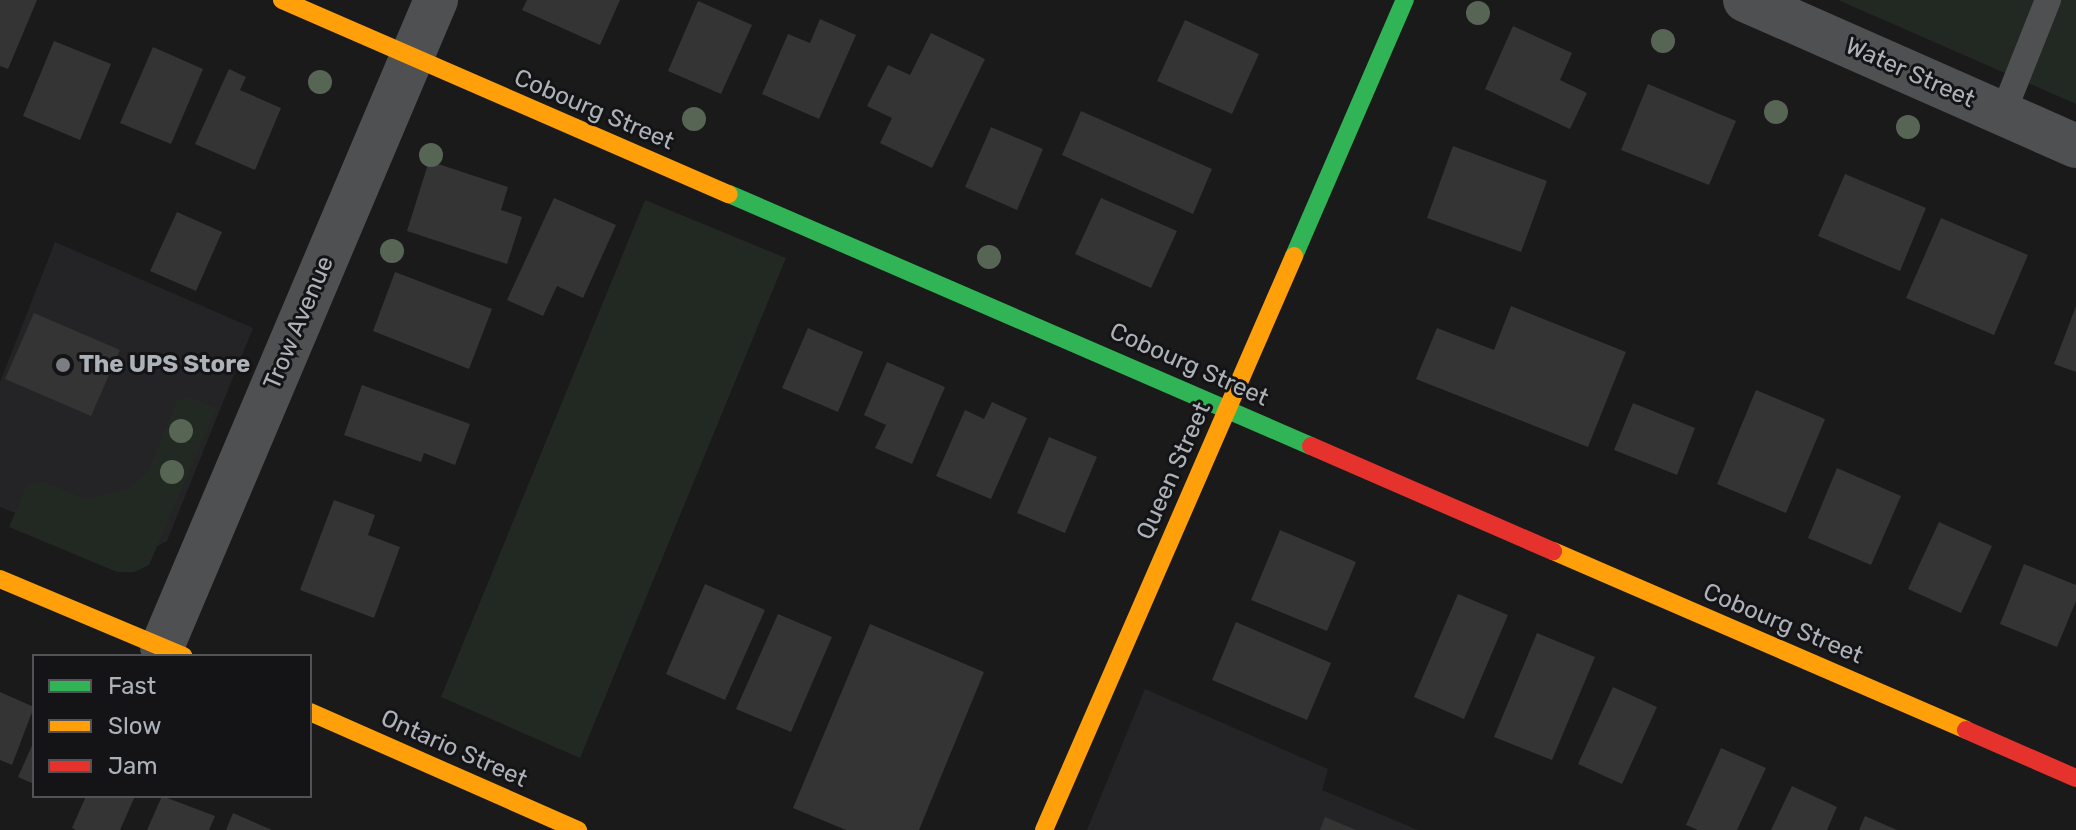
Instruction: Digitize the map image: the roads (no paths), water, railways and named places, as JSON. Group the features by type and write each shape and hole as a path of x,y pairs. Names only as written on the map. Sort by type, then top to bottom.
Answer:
{"street":[{"name":"Cobourg Street","path":"282,0 2076,778"},
{"name":"Trow Avenue","path":"173,651 436,0"},
{"name":"Queen Street","path":"1044,830 1405,0"},
{"name":"Water Street","path":"1745,0 2076,146"},
{"path":"0,579 173,651"},
{"name":"Ontario Street","path":"312,713 578,830"}],"lane":[{"path":"2003,113 2048,0"}],"place":[{"name":"The UPS Store","path":"63,365"}]}
